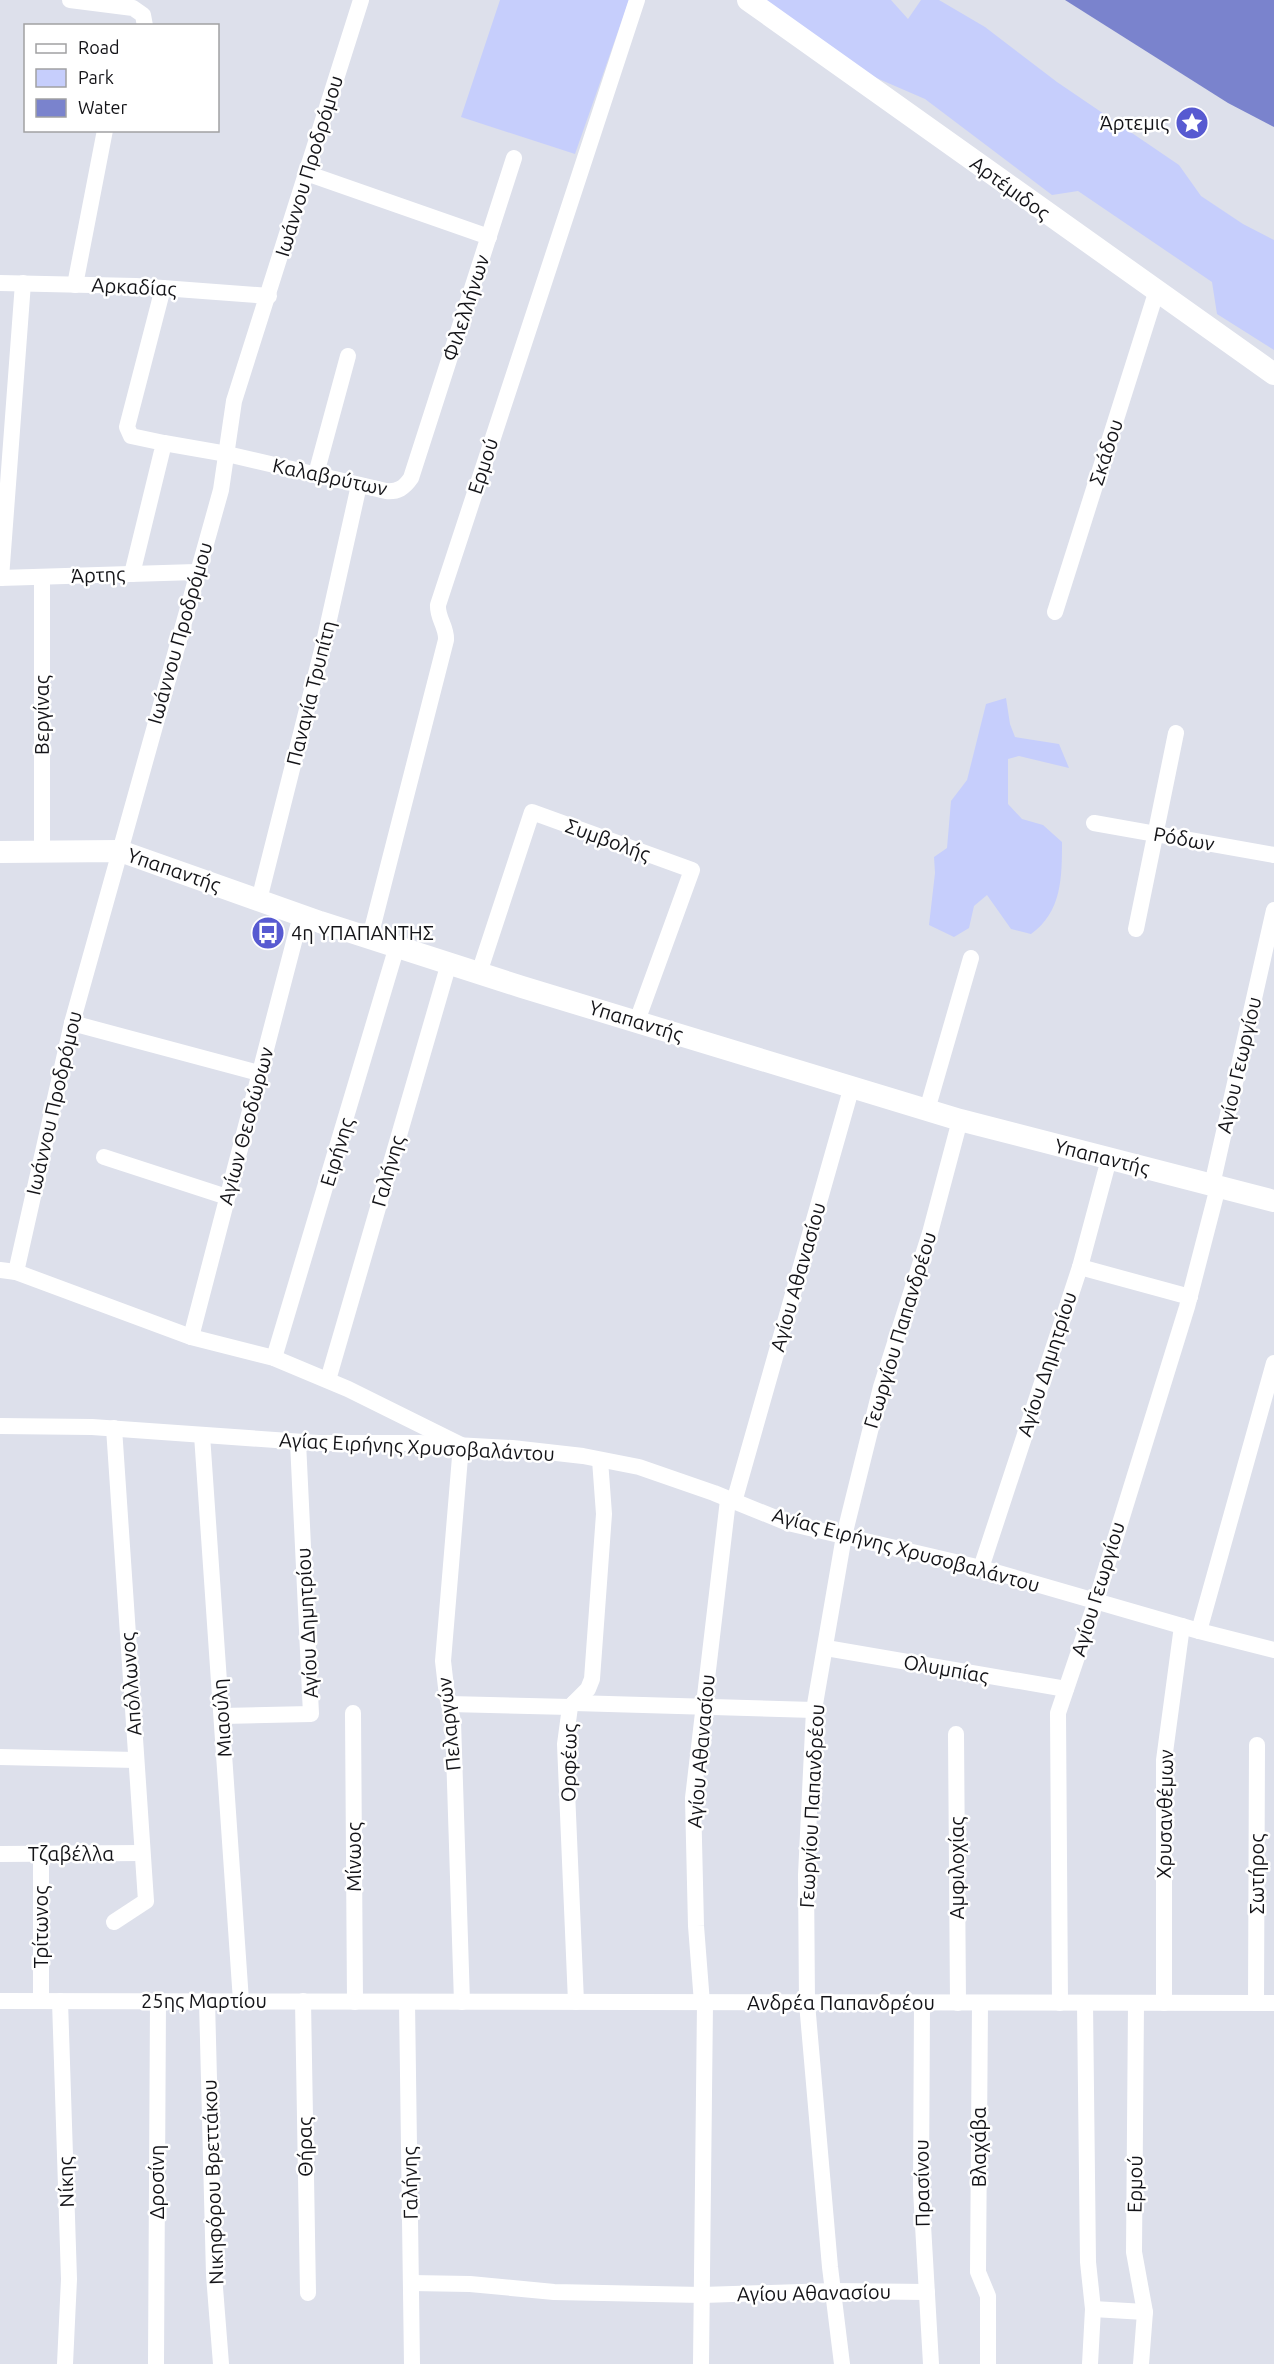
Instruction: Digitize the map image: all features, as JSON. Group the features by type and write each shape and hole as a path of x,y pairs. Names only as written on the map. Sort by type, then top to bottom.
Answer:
{"street":[{"path":"70,0 133,8 143,15 145,24"},
{"name":"Ιωάννου Προδρόμου","path":"8,1271 72,1023 196,572 221,490 234,401 361,0"},
{"name":"Ερμού","path":"370,937 446,640 446,631 438,612 438,605 637,0"},
{"name":"Αρτέμιδος","path":"748,0 1156,293 1274,374"},
{"path":"75,285 105,132"},
{"path":"489,237 514,159"},
{"name":"Φιλελλήνων","path":"306,173 489,237 415,461"},
{"name":"Αρκαδίας","path":"0,283 163,288 269,296"},
{"path":"0,578 23,284"},
{"name":"Καλαβρύτων","path":"163,288 127,430 131,436 227,454 359,486 396,491 405,486 411,478 415,461"},
{"name":"Σκάδου","path":"1055,612 1156,293"},
{"path":"316,474 348,356"},
{"path":"132,574 164,443"},
{"name":"Παναγία Τρυπίτη","path":"259,900 321,652 359,486"},
{"name":"Άρτης","path":"0,578 196,572"},
{"name":"Βεργίνας","path":"42,578 42,852"},
{"path":"1136,929 1176,733"},
{"name":"Συμβολής","path":"479,973 532,812 692,870 637,1022"},
{"name":"Ρόδων","path":"1094,823 1274,855"},
{"name":"Υπαπαντής","path":"0,852 120,851 301,915 479,973 927,1110 1274,1201"},
{"name":"Αγίου Γεωργίου","path":"1060,2003 1058,1713 1096,1601 1190,1297 1274,910"},
{"name":"Αγίων Θεοδώρων","path":"191,1337 301,915"},
{"name":"Ειρήνης","path":"274,1358 397,946"},
{"path":"927,1110 971,958"},
{"name":"Γαλήνης","path":"328,1380 448,963"},
{"path":"72,1023 259,1073"},
{"name":"Αγίου Αθανασίου","path":"701,2364 704,2003 693,1832 693,1798 731,1501 852,1086"},
{"name":"Γεωργίου Παπανδρέου","path":"842,2364 833,2291 807,2003 807,1875 814,1710 844,1536 881,1387 930,1233 960,1120"},
{"path":"104,1157 227,1197"},
{"name":"Αγίου Δημητρίου","path":"981,1568 1080,1267 1109,1159"},
{"path":"1080,1267 1190,1297"},
{"path":"8,1271 191,1337 274,1358 328,1380 460,1445"},
{"path":"1199,1631 1274,1363"},
{"name":"Αγίας Ειρήνης Χρυσοβαλάντου","path":"0,1426 114,1428 298,1442 460,1445 512,1448 600,1460 639,1467 788,1523 981,1568 1199,1631 1274,1650"},
{"name":"Απόλλωνος","path":"114,1428 146,1901 114,1922"},
{"name":"Μιαούλη","path":"202,1435 241,2001"},
{"name":"Αγίου Δημητρίου","path":"222,1716 311,1714 298,1442"},
{"name":"Πελαργών","path":"460,1445 443,1660 453,1721 462,2002"},
{"name":"Ορφέως","path":"576,2002 565,1744 572,1705 588,1689 592,1679 604,1514 600,1460"},
{"name":"Χρυσανθέμων","path":"1164,2003 1164,1760 1182,1626"},
{"name":"Ολυμπίας","path":"826,1648 1066,1689"},
{"path":"449,1704 814,1710"},
{"name":"Μίνωος","path":"353,1713 355,2002"},
{"name":"Αμφιλοχίας","path":"956,1734 958,2003"},
{"name":"Σωτήρος","path":"1256,2003 1257,1744"},
{"path":"0,1757 136,1760"},
{"name":"Τζαβέλλα","path":"0,1854 142,1853"},
{"name":"Τρίτωνος","path":"41,1854 41,2001"},
{"name":"Δροσίνη","path":"156,2364 158,2000"},
{"name":"25ης Μαρτίου","path":"0,2001 407,2002"},
{"name":"Νίκης","path":"60,2001 69,2278 65,2364"},
{"name":"Νικηφόρου Βρεττάκου","path":"207,2001 214,2275 221,2364"},
{"name":"Θήρας","path":"303,2001 308,2293"},
{"name":"Γαλήνης","path":"407,2002 412,2364"},
{"name":"Ανδρέα Παπανδρέου","path":"407,2002 1274,2003"},
{"name":"Πρασίνου","path":"922,2003 921,2190 931,2364"},
{"name":"Βλαχάβα","path":"980,2003 978,2272 986,2289 989,2306 988,2364"},
{"path":"1085,2003 1088,2262 1093,2309 1090,2364"},
{"name":"Ερμού","path":"1136,2003 1134,2252 1145,2312 1141,2364"},
{"path":"411,2283 470,2284 554,2292 702,2295"},
{"name":"Αγίου Αθανασίου","path":"702,2295 833,2291 927,2292"},
{"path":"1093,2309 1145,2312"}],"green space":[{"path":"500,0 629,0 575,154 461,117"},
{"path":"759,0 891,0 908,19 921,0 939,0 985,27 1057,82 1179,165 1201,196 1243,224 1274,240 1274,350 1217,314 1212,282 1078,191 1052,195 925,99 851,67"},
{"path":"1006,698 1010,724 1015,737 1059,744 1069,768 1019,756 1008,759 1008,804 1022,819 1043,825 1062,842 1062,868 1058,893 1049,915 1031,934 1011,929 987,895 974,906 969,928 954,937 929,925 935,873 934,857 947,848 951,801 967,780 986,704"}],"water":[{"path":"1065,0 1274,0 1274,127 1228,103"}],"place":[{"name":"Άρτεμις","path":"1192,123"},
{"name":"4η ΥΠΑΠΑΝΤΗΣ","path":"268,933"}]}
